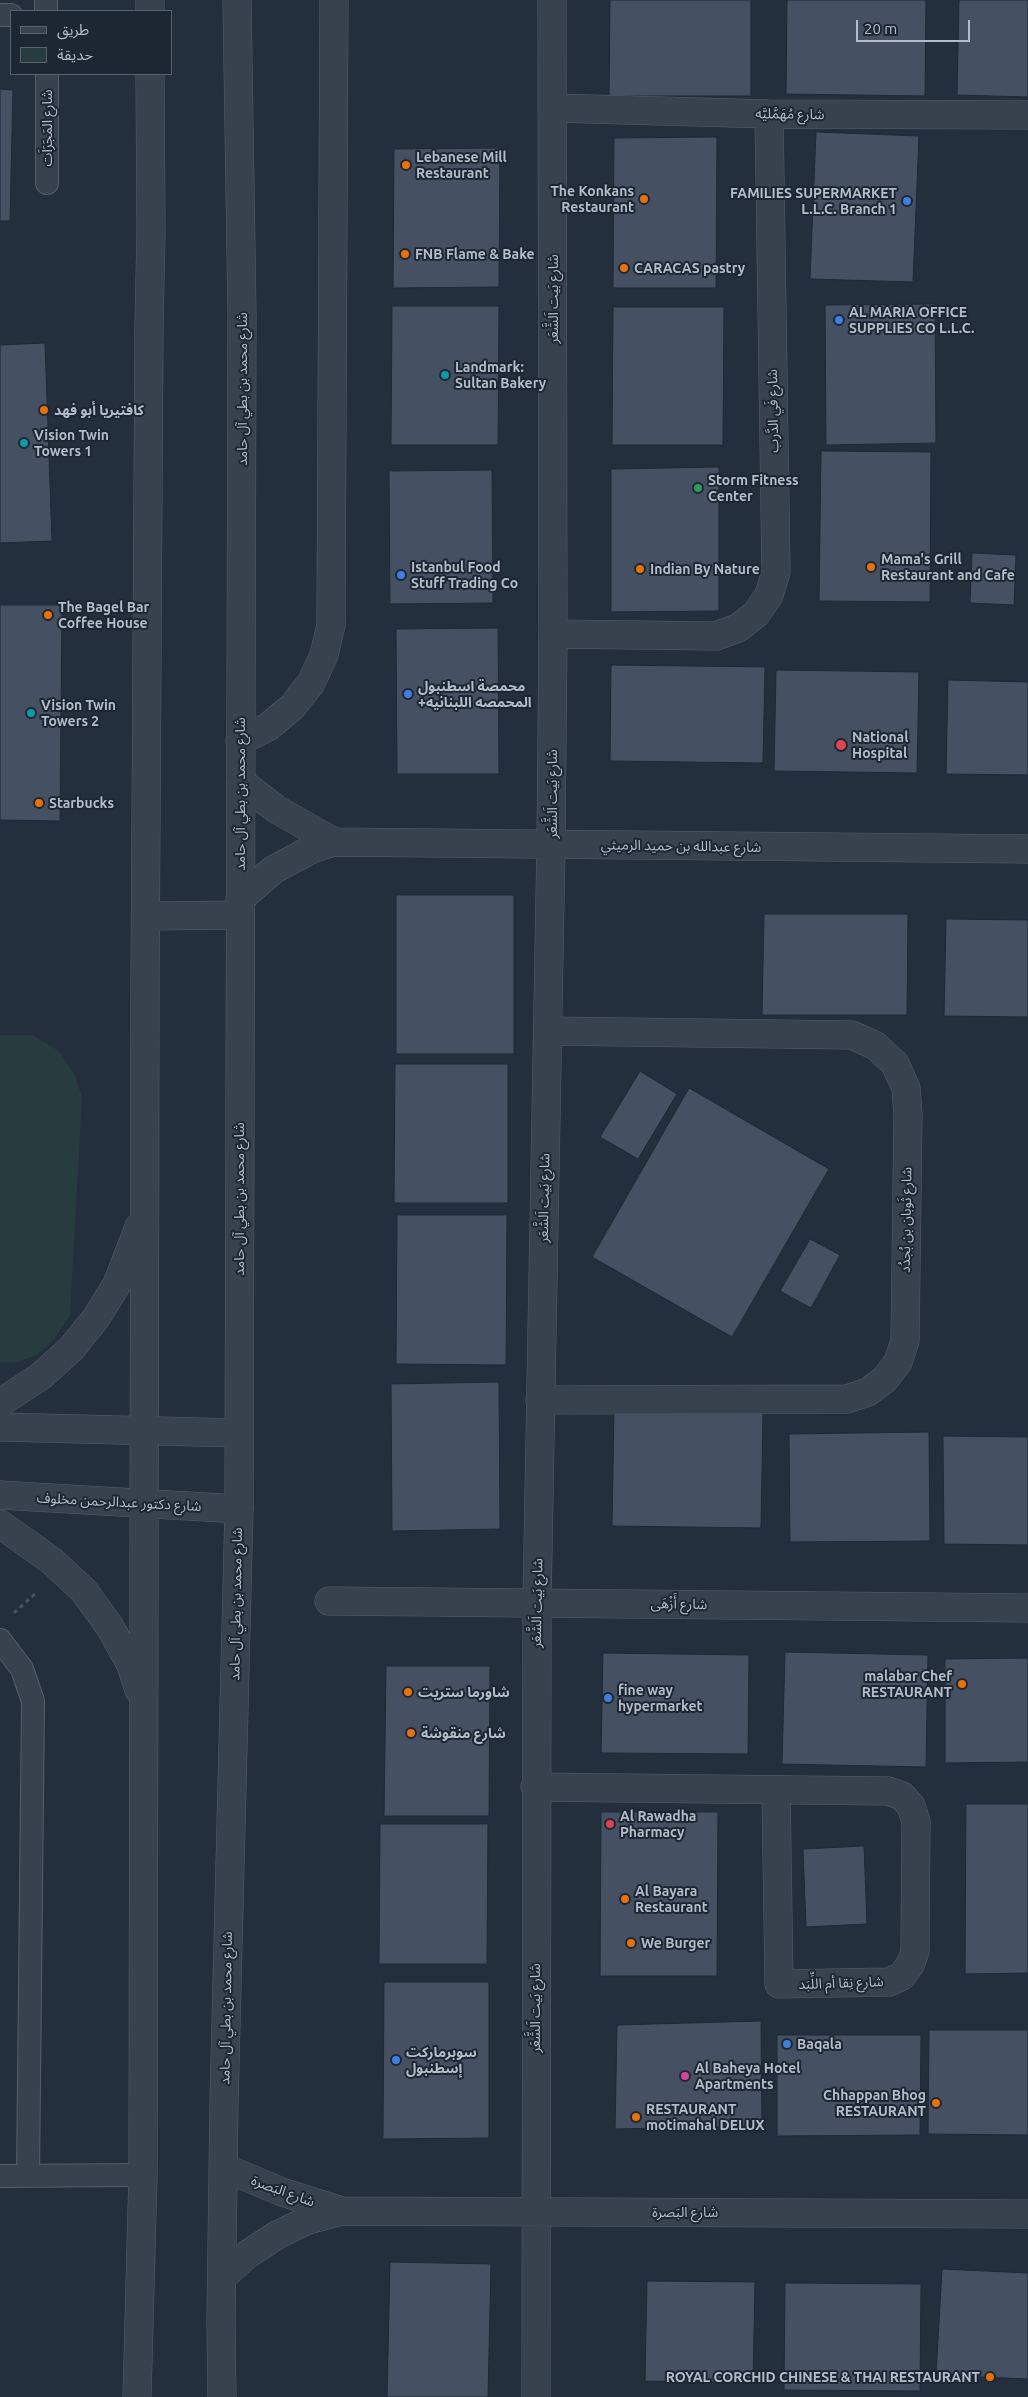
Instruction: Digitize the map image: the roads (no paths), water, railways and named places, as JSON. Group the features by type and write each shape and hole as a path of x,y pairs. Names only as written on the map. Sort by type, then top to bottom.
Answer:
{"street":[{"name":"شارع محمد بن بطي آل حامد","path":"222,2397 224,2093 239,1509 242,313 237,0"},
{"path":"240,741 268,727 292,708 314,676 324,655 331,625 334,0"},
{"name":"شارع بَيت اَلشَّعَر","path":"536,2397 536,1602 551,845 553,634 552,0"},
{"path":"137,2397 143,2176 150,75"},
{"name":"شارع مُهَمَّليَّه","path":"553,108 769,114 1028,115"},
{"name":"شارع فَي الدَّرب","path":"553,634 716,636 738,628 756,614 769,595 776,572 769,114"},
{"name":"شارع عبدالله بن حميد الرميثي","path":"241,782 276,808 334,842"},
{"name":"شارع عبدالله بن حميد الرميثي","path":"240,907 273,870 306,852 334,842 1028,849"},
{"path":"146,916 240,907"},
{"name":"شارع ثَوبان بن بُجدُد","path":"540,1400 847,1399 868,1392 885,1379 898,1362 905,1341 908,1115 906,1088 895,1064 876,1046 852,1036 548,1031"},
{"path":"0,1403 41,1376 71,1349 96,1318 117,1284 145,1209"},
{"path":"0,1428 238,1433"},
{"name":"شارع دكتور عبدالرحمن مخلوف","path":"0,1495 239,1509"},
{"path":"0,1524 52,1561 84,1591 110,1627 131,1665 144,1707"},
{"name":"شارع أَزْهَى","path":"329,1601 1028,1608"},
{"name":"شارع نِقا أم اللِّبَد","path":"535,1787 888,1791 902,1796 912,1806 916,1821 916,1951 911,1963 902,1976 889,1982 779,1984 776,1790"},
{"name":"شارع البَصرة","path":"225,2168 282,2192 342,2210 1028,2214"},
{"name":"شارع البَصرة","path":"222,2277 248,2254 277,2235 308,2220 342,2210"}],"lane":[{"name":"شارع المَجَرَاَت","path":"46,75 47,183"},
{"path":"0,1640 22,1669 33,1701 28,2176"},
{"path":"0,2176 143,2176"}],"place":[{"name":"Lebanese Mill Restaurant","path":"406,165"},
{"name":"The Konkans Restaurant","path":"644,199"},
{"name":"FAMILIES SUPERMARKET L.L.C. Branch 1","path":"907,201"},
{"name":"FNB Flame & Bake","path":"405,254"},
{"name":"CARACAS pastry","path":"624,268"},
{"name":"AL MARIA OFFICE SUPPLIES CO L.L.C.","path":"839,320"},
{"name":"Landmark: Sultan Bakery","path":"445,375"},
{"name":"كافتيريا أبو فهد","path":"44,410"},
{"name":"Vision Twin Towers 1","path":"24,443"},
{"name":"Storm Fitness Center","path":"698,488"},
{"name":"Mama's Grill Restaurant and Cafe","path":"871,567"},
{"name":"Indian By Nature","path":"640,569"},
{"name":"Istanbul Food Stuff Trading Co","path":"401,575"},
{"name":"The Bagel Bar Coffee House","path":"48,615"},
{"name":"محمصة اسطنبول +المحمصه اللبنانيه","path":"408,694"},
{"name":"Vision Twin Towers 2","path":"31,713"},
{"name":"National Hospital","path":"841,745"},
{"name":"Starbucks","path":"39,803"},
{"name":"malabar Chef RESTAURANT","path":"962,1684"},
{"name":"شاورما ستريت","path":"408,1692"},
{"name":"fine way hypermarket","path":"608,1698"},
{"name":"شارع منقوشة","path":"411,1733"},
{"name":"Al Rawadha Pharmacy","path":"610,1824"},
{"name":"Al Bayara Restaurant","path":"625,1899"},
{"name":"We Burger","path":"631,1943"},
{"name":"Baqala","path":"787,2044"},
{"name":"سوبرماركت إسطنبول","path":"396,2060"},
{"name":"Al Baheya Hotel Apartments","path":"685,2076"},
{"name":"Chhappan Bhog RESTAURANT","path":"936,2103"},
{"name":"RESTAURANT motimahal DELUX","path":"636,2117"},
{"name":"ROYAL CORCHID CHINESE & THAI RESTAURANT","path":"990,2377"}]}
